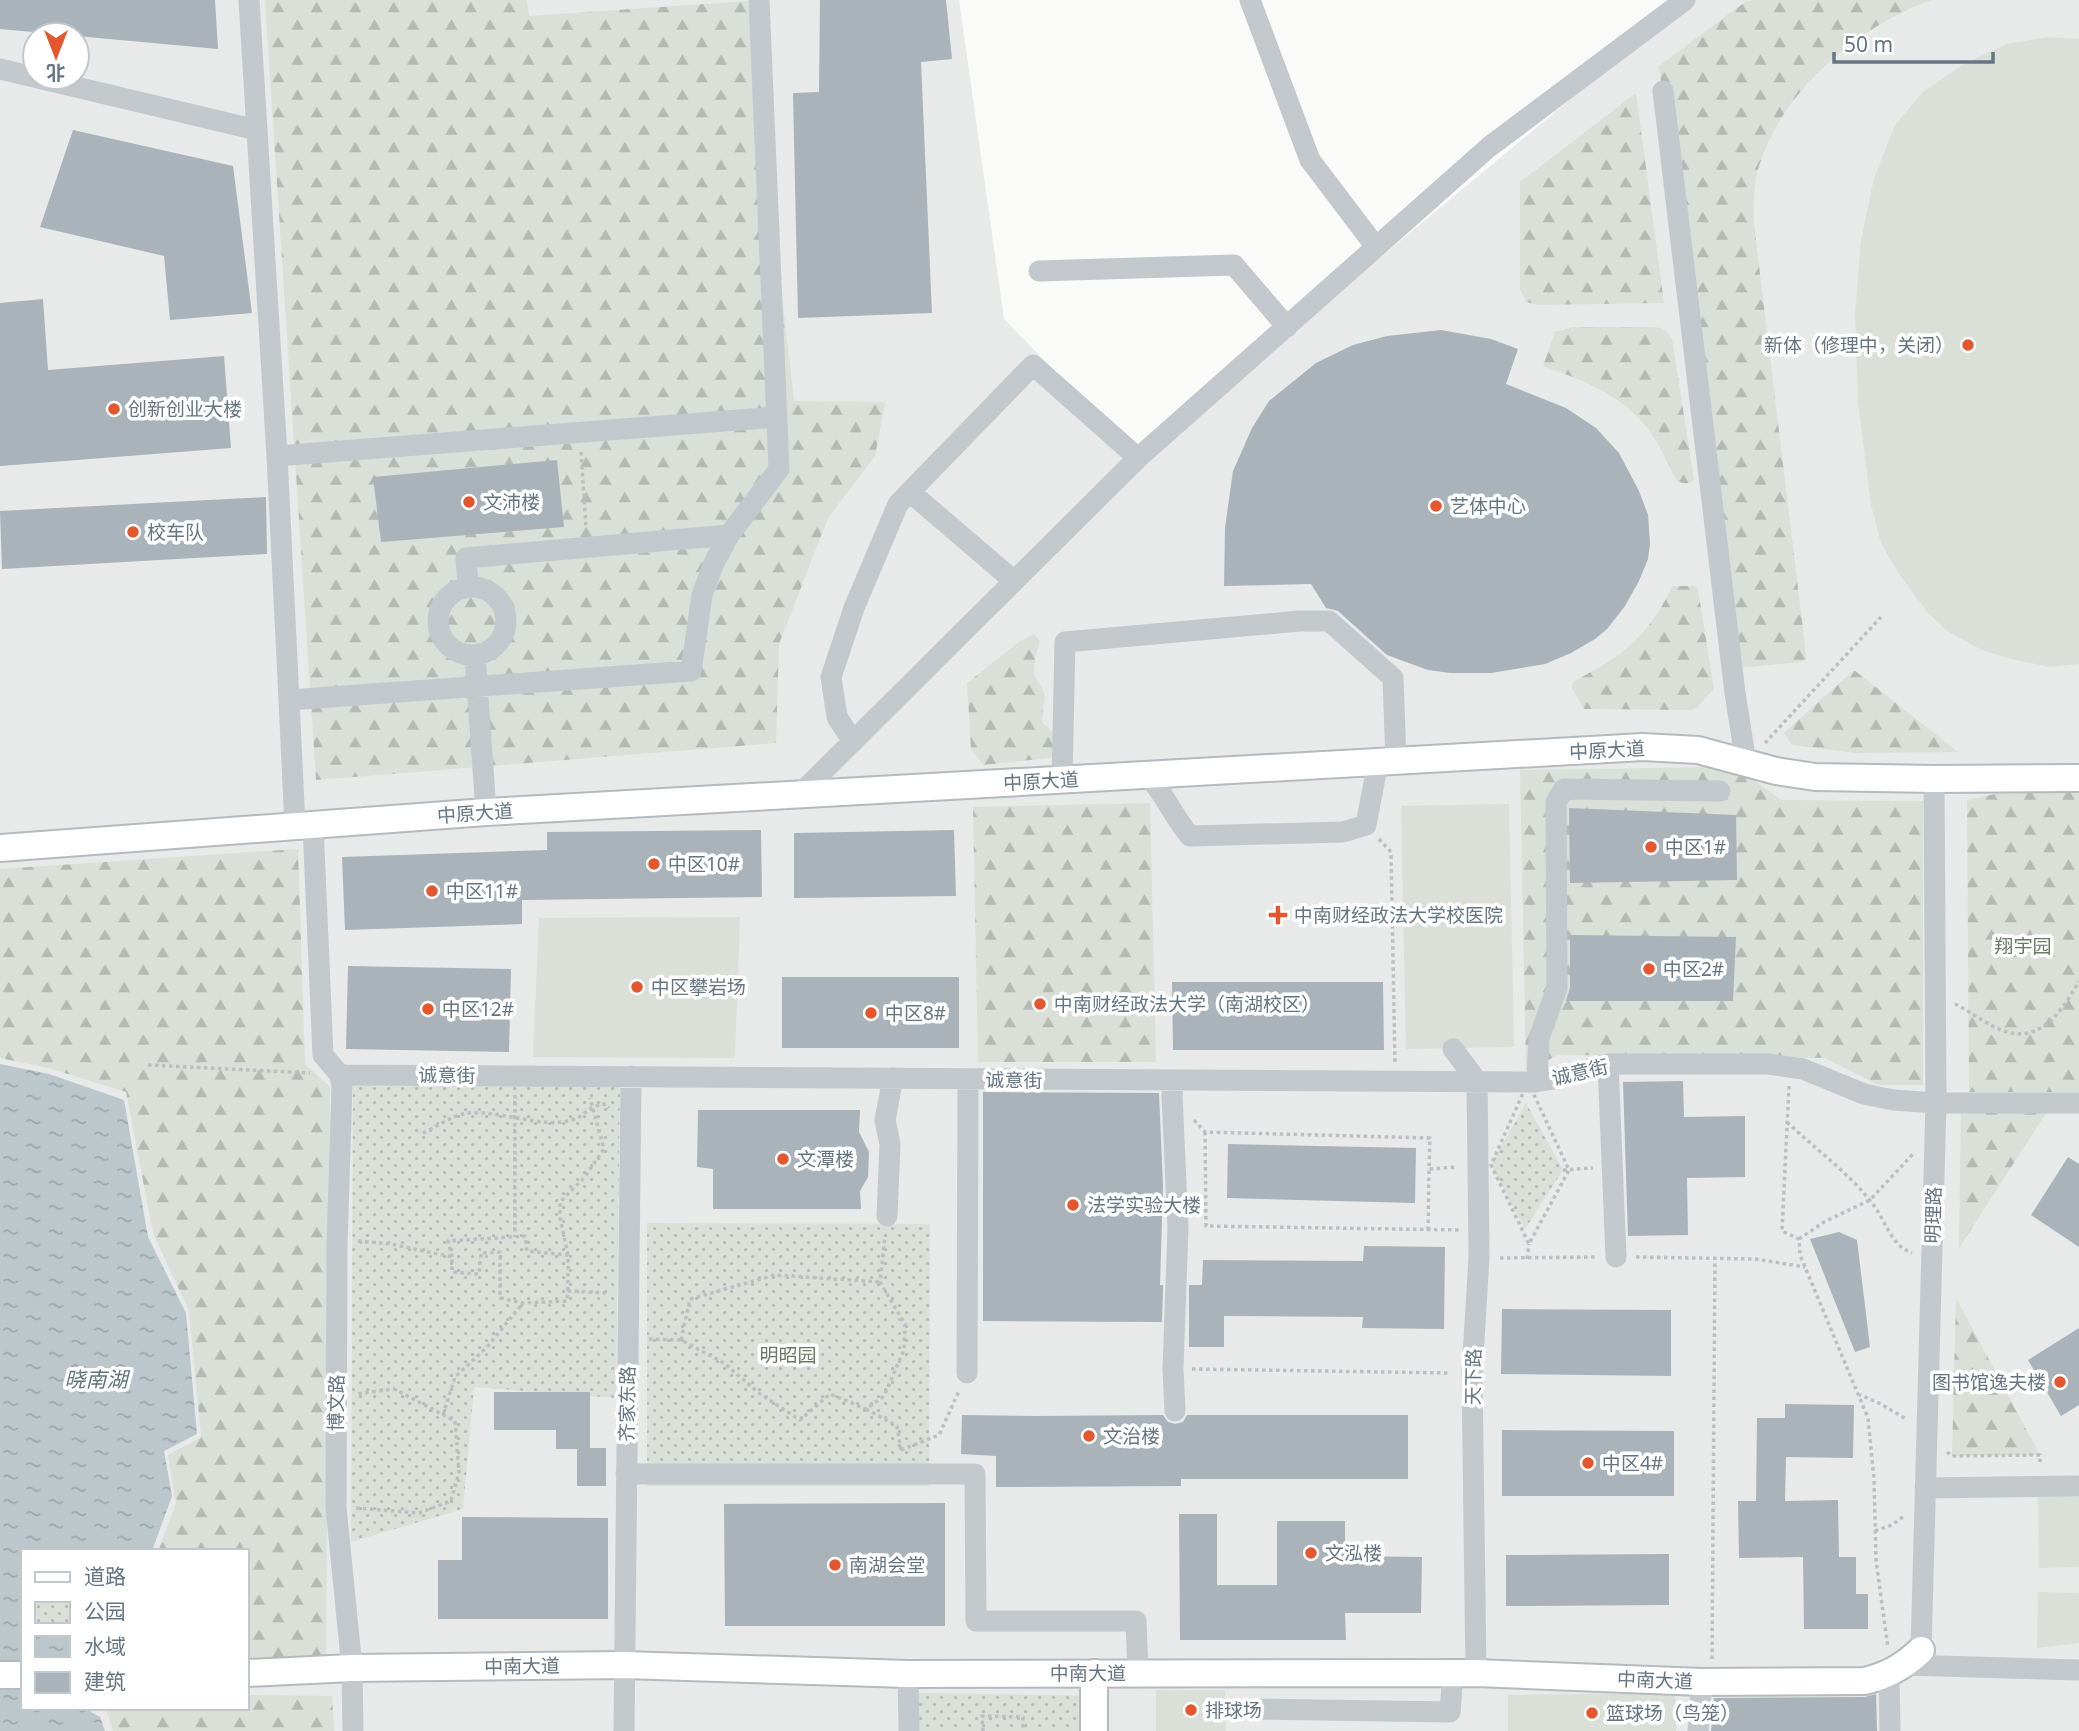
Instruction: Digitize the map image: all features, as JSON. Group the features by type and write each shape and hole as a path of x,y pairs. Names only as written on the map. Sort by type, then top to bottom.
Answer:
{"main road":[{"name":"中原大道","path":"0,848 486,812 1672,747 1698,750 1794,775 1815,777 2079,778"},
{"name":"中南大道","path":"248,1673 352,1668 624,1665 908,1674 1464,1673 1707,1682 1865,1681 1905,1663"},
{"path":"1094,1673 1094,1731"},
{"path":"0,1675 21,1675"}],"street":[{"path":"249,0 289,701 304,825 323,1055 340,1075"},
{"path":"289,701 691,671 702,595 713,565 729,534 779,469 759,0"},
{"path":"1250,0 1310,160 1376,247"},
{"path":"799,795 1139,458 1489,147 1685,0"},
{"path":"0,69 257,130"},
{"path":"1662,91 1735,693 1746,762"},
{"path":"1039,271 1234,265 1287,327"},
{"path":"853,742 836,718 831,677 854,608 898,504 1033,365 1139,458"},
{"path":"277,456 776,417"},
{"path":"910,492 1014,581"},
{"path":"468,586 466,558 729,534"},
{"path":"468,586 486,589 496,596 503,605 506,616 506,628 502,638 486,653 475,655 464,654 445,643 438,623 439,611 444,601 452,593 468,586"},
{"path":"1062,780 1065,642 1300,621 1329,621 1394,678 1387,762 1366,825 1343,832 1190,836 1178,823 1161,789 1147,775"},
{"path":"475,655 486,812"},
{"name":"明理路","path":"1890,1731 1905,1663 1925,1488 1936,1103 1934,779"},
{"path":"1533,1082 1539,1038 1557,988 1556,802 1564,789 1720,790"},
{"path":"1453,1049 1477,1081"},
{"path":"1608,1064 1616,1257"},
{"name":"诚意街","path":"340,1075 968,1079 1173,1088 1395,1081 1533,1082 1608,1064 1768,1064 1790,1066 1815,1073 1876,1098 1936,1103 2079,1103"},
{"name":"博文路","path":"340,1075 342,1086 337,1239 336,1507 352,1668 353,1731"},
{"name":"齐家东路","path":"624,1731 631,1076"},
{"path":"887,1216 890,1144 885,1120 893,1079"},
{"path":"967,1373 968,1079"},
{"name":"天下路","path":"1247,1709 1450,1712 1464,1673 1472,1373 1479,1257 1477,1081"},
{"path":"1173,1088 1178,1228 1173,1368 1175,1411"},
{"path":"626,1474 975,1474 976,1621 1136,1621 1138,1673"},
{"path":"1925,1488 2079,1486"},
{"path":"1905,1663 2079,1670"},
{"path":"908,1674 909,1731"},
{"path":"1698,1731 1707,1682"}],"path":[{"path":"580,432 588,547"},
{"path":"1746,762 1881,617"},
{"path":"1366,825 1391,852 1395,1081"},
{"path":"1935,992 2004,1031 2026,1034 2042,1029 2050,1023 2063,1008 2079,981"},
{"path":"148,1065 340,1075"},
{"path":"1790,1066 1782,1231 1799,1239"},
{"path":"514,1076 515,1237"},
{"path":"568,1255 527,1251 525,1236 448,1241 452,1272 479,1273 481,1253 500,1252 500,1298 523,1303 567,1301 568,1255 560,1218 560,1202 584,1178 604,1149 593,1105 579,1076"},
{"path":"1533,1082 1569,1170"},
{"path":"1529,1244 1491,1165 1533,1082"},
{"path":"1173,1088 1205,1132 1206,1226 1478,1230"},
{"path":"422,1133 466,1113 516,1116 548,1122 574,1120 593,1105 606,1104 630,1134"},
{"path":"1787,1122 1870,1200 1882,1216 1892,1238 1907,1252 1932,1260"},
{"path":"1799,1239 1824,1222 1870,1200 1935,1129"},
{"path":"1205,1132 1430,1138 1428,1230"},
{"path":"1429,1169 1477,1166"},
{"path":"1563,1170 1612,1166"},
{"path":"1527,1259 1529,1244 1569,1170"},
{"path":"866,1409 884,1396 904,1350 905,1324 880,1282 887,1216"},
{"path":"337,1239 391,1244 452,1257"},
{"path":"1799,1239 1800,1255 1868,1418 1874,1479 1876,1560 1888,1642 1905,1663"},
{"path":"1479,1257 1755,1259 1805,1267"},
{"path":"1707,1682 1715,1258"},
{"path":"681,1340 690,1299 775,1275 880,1282"},
{"path":"568,1291 628,1294"},
{"path":"443,1415 455,1377 487,1347 523,1303"},
{"path":"628,1338 681,1340 723,1363 760,1394 800,1420 830,1394 866,1409 897,1426 905,1474"},
{"path":"1173,1368 1472,1373"},
{"path":"901,1450 939,1435 967,1373"},
{"path":"336,1397 394,1389 455,1421 459,1472 451,1501 419,1513 336,1507"},
{"path":"1858,1394 1881,1404 1927,1432 1952,1456 2040,1455 2040,1487"},
{"path":"983,1731 982,1716 1023,1717 1023,1731"}],"shaded area":[{"name":"中南财经政法大学（南湖校区）","path":"0,0 959,0 1004,319 1139,458 1690,0 2079,0 2079,1731 0,1731"}],"green space":[{"path":"265,0 527,0 529,16 748,1 794,401 885,402 875,456 828,518 779,644 776,743 316,780"},
{"path":"1931,0 1877,26 1827,64 1786,111 1770,138 1759,166 1755,187 1754,224 1806,659 1801,662 1737,668 1659,66 1745,2"},
{"name":"新体（修理中，关闭）","path":"2049,37 2079,39 2079,664 2050,667 1980,649 1947,631 1928,613 1897,571 1881,543 1871,505 1858,403 1855,314 1861,241 1874,178 1895,125 1923,92 1964,64 2007,44"},
{"path":"1636,93 1664,303 1538,305 1526,302 1520,289 1520,182"},
{"path":"1573,327 1653,327 1669,333 1694,480 1686,483 1677,481 1652,435 1627,407 1587,383 1543,366 1555,332"},
{"path":"1675,586 1694,586 1698,589 1714,689 1694,710 1584,709 1572,683 1630,646 1654,619"},
{"path":"1034,634 1040,641 1034,674 1045,694 1042,722 1056,735 1059,757 983,765 971,749 967,683 1019,642"},
{"path":"1854,670 1958,752 1856,753 1792,745 1784,733"},
{"path":"1713,767 1749,777 1781,800 1923,801 1923,1085 1878,1085 1825,1058 1558,1055 1526,1071 1520,770"},
{"name":"翔宇园","path":"2068,778 2079,778 2079,1092 1969,1092 1967,800"},
{"path":"1150,803 1156,1062 978,1062 973,807"},
{"path":"1509,804 1514,1047 1406,1049 1401,806"},
{"path":"298,849 305,1064 330,1087 326,1664 248,1663 248,1549 159,1549 176,1503 168,1455 201,1437 189,1311 153,1233 126,1092 52,1069 0,1058 0,869"},
{"name":"中区攀岩场","path":"740,917 735,1058 533,1057 539,918"},
{"path":"353,1086 620,1086 616,1398 474,1387 463,1509 351,1542"},
{"path":"1526,1103 1563,1170 1525,1229 1491,1165"},
{"path":"1961,1107 2050,1107 1959,1248"},
{"name":"明昭园","path":"647,1223 930,1224 929,1486 647,1486"},
{"path":"1956,1298 2040,1455 1952,1456"},
{"path":"2038,1497 2079,1497 2079,1567 2039,1568"},
{"path":"2038,1592 2079,1593 2079,1643 2037,1648"},
{"name":"排球场","path":"1156,1690 1225,1690 1226,1731 1156,1731"},
{"path":"919,1693 1104,1696 1104,1731 919,1731"},
{"name":"篮球场（鸟笼）","path":"1675,1693 1676,1731 1508,1731 1508,1695"},
{"path":"248,1695 332,1696 334,1731 113,1731 104,1710 248,1710"}],"water":[{"name":"晓南湖","path":"0,1064 49,1074 124,1100 148,1237 186,1313 197,1434 164,1451 172,1496 153,1549 21,1549 21,1710 88,1710 100,1717 105,1731 0,1731"}],"building":[{"path":"0,0 215,0 218,49 91,37 91,21 21,21 21,31 0,29"},
{"path":"820,0 946,0 952,59 921,62 932,313 798,318 793,93 819,92"},
{"path":"73,130 233,166 252,313 170,320 164,256 40,227"},
{"name":"创新创业大楼","path":"43,299 48,370 224,356 231,448 0,466 0,303"},
{"name":"艺体中心","path":"1441,330 1491,339 1518,349 1506,384 1566,408 1596,428 1619,453 1648,515 1648,559 1625,606 1607,629 1595,639 1545,664 1491,673 1428,670 1387,655 1338,611 1326,608 1311,584 1224,586 1225,528 1233,471 1252,428 1269,401 1316,363 1353,345 1387,336"},
{"name":"文沛楼","path":"557,460 564,527 381,542 373,477"},
{"name":"校车队","path":"266,497 267,554 2,569 0,511"},
{"name":"中区1#","path":"1569,808 1736,815 1737,880 1570,883"},
{"path":"761,830 762,897 522,900 522,924 345,930 342,857 547,850 547,832"},
{"path":"954,830 956,896 794,898 794,833"},
{"name":"中区2#","path":"1570,935 1736,937 1733,1001 1566,1001 1570,988"},
{"name":"中区12#","path":"348,966 511,969 509,1052 346,1049"},
{"name":"中区8#","path":"782,977 959,977 959,1048 782,1048"},
{"path":"1172,982 1383,982 1384,1050 1173,1050"},
{"path":"1683,1081 1684,1117 1745,1116 1745,1177 1687,1178 1688,1235 1628,1236 1623,1082"},
{"name":"法学实验大楼","path":"983,1092 1159,1093 1163,1186 1160,1285 1163,1285 1162,1322 983,1321"},
{"name":"文潭楼","path":"698,1110 860,1110 859,1132 869,1152 868,1177 860,1191 861,1209 713,1209 713,1169 697,1167"},
{"path":"1228,1144 1416,1148 1415,1203 1227,1198"},
{"path":"2068,1157 2079,1164 2079,1247 2031,1215"},
{"path":"1839,1232 1857,1240 1870,1347 1855,1352 1810,1239"},
{"path":"1364,1246 1445,1247 1444,1329 1362,1328 1363,1317 1224,1316 1224,1347 1189,1347 1189,1285 1202,1285 1203,1260 1363,1261"},
{"path":"1502,1309 1671,1310 1671,1376 1501,1374"},
{"name":"图书馆逸夫楼","path":"2079,1328 2079,1405 2061,1416 2028,1360"},
{"path":"494,1392 590,1392 590,1448 606,1448 606,1486 577,1486 577,1449 556,1449 556,1430 494,1430"},
{"path":"1785,1404 1854,1405 1853,1458 1786,1457 1785,1501 1838,1500 1839,1557 1856,1557 1856,1594 1868,1594 1868,1629 1804,1629 1803,1557 1739,1558 1738,1501 1756,1501 1757,1418 1785,1418"},
{"path":"962,1415 1163,1415 1168,1422 1175,1424 1183,1422 1187,1415 1408,1415 1408,1479 1181,1479 1181,1486 996,1487 996,1456 961,1454"},
{"name":"中区4#","path":"1502,1430 1674,1431 1674,1496 1502,1496"},
{"name":"南湖会堂","path":"945,1503 945,1626 725,1626 724,1504"},
{"name":"文泓楼","path":"1179,1514 1217,1514 1217,1585 1277,1585 1277,1521 1345,1521 1345,1556 1422,1557 1421,1613 1345,1613 1346,1640 1180,1640"},
{"path":"462,1517 608,1518 608,1619 438,1619 438,1560 462,1560"},
{"path":"1669,1554 1669,1605 1506,1606 1506,1555"},
{"path":"1876,1694 1877,1731 1711,1731 1714,1698 1865,1697"}],"place":[{"name":"新体（修理中，关闭）","path":"1968,345"},
{"name":"创新创业大楼","path":"114,409"},
{"name":"文沛楼","path":"469,502"},
{"name":"艺体中心","path":"1436,506"},
{"name":"校车队","path":"133,532"},
{"name":"中区1#","path":"1651,847"},
{"name":"中区10#","path":"654,864"},
{"name":"中区11#","path":"432,891"},
{"name":"中南财经政法大学校医院","path":"1278,915"},
{"name":"中区2#","path":"1649,969"},
{"name":"中区攀岩场","path":"637,987"},
{"name":"中南财经政法大学（南湖校区）","path":"1040,1004"},
{"name":"中区12#","path":"428,1009"},
{"name":"中区8#","path":"871,1013"},
{"name":"文潭楼","path":"783,1159"},
{"name":"法学实验大楼","path":"1073,1205"},
{"name":"图书馆逸夫楼","path":"2060,1382"},
{"name":"文治楼","path":"1089,1436"},
{"name":"中区4#","path":"1588,1463"},
{"name":"文泓楼","path":"1311,1553"},
{"name":"南湖会堂","path":"835,1565"},
{"name":"排球场","path":"1191,1710"},
{"name":"篮球场（鸟笼）","path":"1592,1713"}]}
